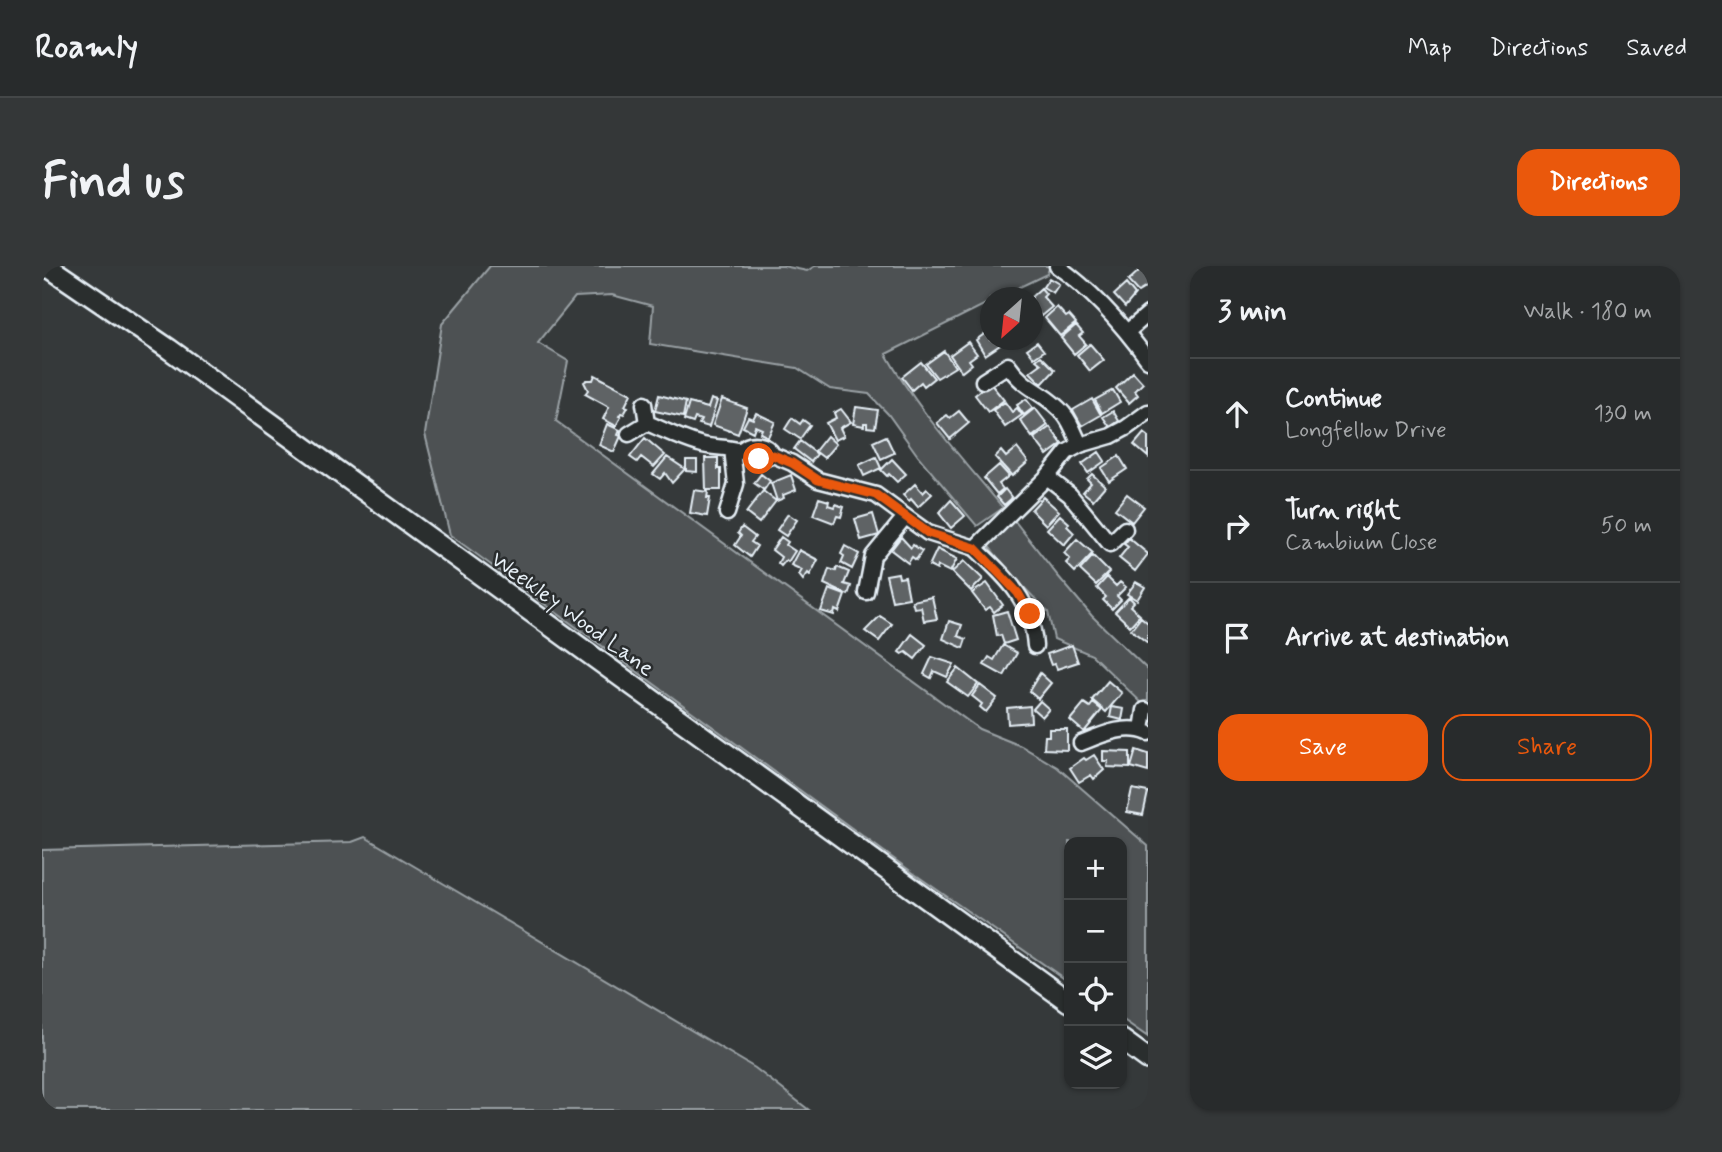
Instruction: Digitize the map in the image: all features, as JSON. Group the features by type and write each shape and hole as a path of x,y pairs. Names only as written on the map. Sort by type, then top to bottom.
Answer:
{"main road":[{"name":"Weekley Wood Lane","path":"47,266 169,349 1064,998"},
{"path":"1127,1044 1148,1059"}],"street":[{"path":"1057,266 1078,280 1105,306 1148,360"},
{"path":"1127,332 1148,314"},
{"path":"983,381 1008,365 1024,385 1039,393 1065,415 1080,444"},
{"path":"644,404 647,424"},
{"path":"975,548 1047,477 1067,452 1080,444 1111,436 1148,412"},
{"path":"629,434 647,424"},
{"path":"647,424 696,443 736,450 758,444 767,447 773,455 792,463 818,480 876,495 928,533 975,548 1018,593 1030,614 1035,646"},
{"path":"727,513 736,484 736,450"},
{"path":"1047,477 1070,495 1110,544 1125,530"},
{"path":"866,592 873,556 905,517"},
{"path":"1081,743 1118,731 1145,731 1145,710"}],"shaded area":[{"path":"490,266 783,266 807,271 815,266 1050,266 1047,274 1020,287 980,287 980,307 886,354 926,414 1003,508 977,526 869,394 830,389 797,368 650,344 653,306 612,295 575,297 538,343 568,361 556,421 979,729 1021,746 1057,767 1148,846 1148,1037 1127,1022 1127,837 1064,837 1064,979 916,875 450,535 425,434 442,324"},
{"path":"1014,520 1092,616 1148,670 1148,709 1092,655 1054,639 1048,612 1011,574 987,544"},
{"path":"365,837 755,1068 809,1110 42,1110 42,850 352,842"}],"building":[{"path":"1141,269 1148,278 1148,286 1138,292 1128,281"},
{"path":"1049,278 1059,284 1053,293 1043,287"},
{"path":"1126,284 1135,295 1125,307 1114,295"},
{"path":"1043,297 1052,307 1043,314"},
{"path":"1057,307 1076,323 1060,336 1045,318"},
{"path":"1076,325 1083,333 1079,336 1086,344 1074,354 1061,338"},
{"path":"968,342 977,354 969,360 972,364 962,372 950,355"},
{"path":"1090,344 1104,360 1090,371 1077,355"},
{"path":"1028,350 1043,350 1044,351 1034,358"},
{"path":"944,351 955,367 937,378 926,364"},
{"path":"1041,356 1055,370 1042,384 1030,372 1041,364 1036,360"},
{"path":"921,362 934,378 924,386 921,382 912,390 902,377"},
{"path":"1133,372 1143,383 1135,391 1138,395 1129,403 1116,388"},
{"path":"595,375 631,394 625,406 628,407 624,414 619,416 621,417 616,426 603,419 609,407 585,394 588,390 584,382 593,380"},
{"path":"990,383 1004,400 988,412 975,395"},
{"path":"1113,390 1120,402 1102,413 1095,400"},
{"path":"659,395 686,402 683,417 655,411"},
{"path":"711,399 717,401 709,427 699,424 701,420 695,418 693,423 684,420 689,403 708,408"},
{"path":"722,399 747,408 738,434 713,425"},
{"path":"1026,399 1033,408 1024,415 1017,405"},
{"path":"1092,399 1101,415 1082,426 1073,410"},
{"path":"1005,402 1012,412 1017,408 1022,415 1005,427 993,410"},
{"path":"856,407 878,410 875,428 867,427 867,423 864,423 864,426 853,424"},
{"path":"1035,408 1048,425 1032,437 1020,420"},
{"path":"841,409 851,422 840,428 844,436 835,440 826,423 836,418 834,413"},
{"path":"959,411 969,423 950,439 937,423 947,415 950,418"},
{"path":"1113,411 1119,421 1110,427 1103,417"},
{"path":"756,413 775,422 768,437 760,433 762,429 755,426 753,432 743,427 748,417 753,419"},
{"path":"792,418 800,424 803,420 810,425 800,439 785,429"},
{"path":"607,424 620,430 618,435 621,436 614,452 599,445"},
{"path":"1050,427 1062,444 1047,455 1034,438"},
{"path":"1144,433 1148,436 1148,457 1134,445"},
{"path":"827,436 836,444 824,458 815,451"},
{"path":"886,436 894,453 881,459 873,442"},
{"path":"645,438 665,455 654,467 641,457 637,462 630,457"},
{"path":"800,441 817,454 811,462 794,449"},
{"path":"1017,448 1028,462 1012,476 995,457 1001,451 1006,457"},
{"path":"1099,452 1105,461 1088,473 1082,464"},
{"path":"1119,456 1127,469 1109,481 1101,468"},
{"path":"667,457 685,469 672,483 665,473 660,479 653,474"},
{"path":"876,457 881,468 864,476 859,465"},
{"path":"705,458 718,458 721,490 706,490"},
{"path":"892,459 906,474 897,482 881,470"},
{"path":"686,460 697,460 697,472 686,471"},
{"path":"999,465 1009,476 999,484 1003,489 997,494 984,478"},
{"path":"761,474 770,481 764,490 754,483"},
{"path":"1092,474 1105,486 1093,500 1083,492 1091,483 1087,479"},
{"path":"791,475 796,490 783,495 784,498 777,501 771,483"},
{"path":"915,484 923,493 927,489 932,494 918,507 903,495"},
{"path":"1005,489 1012,498 1004,505 997,497"},
{"path":"694,490 708,492 707,498 710,498 707,516 690,513"},
{"path":"763,491 776,501 759,523 746,513"},
{"path":"1127,494 1144,507 1132,522 1115,509"},
{"path":"1043,497 1059,511 1046,525 1031,510"},
{"path":"819,498 829,501 828,505 844,507 841,517 837,516 834,523 813,515"},
{"path":"951,500 965,516 951,528 939,513"},
{"path":"788,514 797,520 786,536 777,530"},
{"path":"873,514 879,535 861,540 855,519"},
{"path":"1060,515 1069,523 1067,526 1074,533 1064,545 1047,529"},
{"path":"742,527 755,537 751,542 757,546 750,557 735,545 741,536 738,533"},
{"path":"781,537 788,542 786,545 795,551 788,562 786,560 781,566 778,563 781,557 772,550"},
{"path":"901,537 911,548 913,545 922,551 916,560 912,557 908,563 891,550"},
{"path":"1129,538 1148,554 1135,571 1119,558 1128,547 1124,544"},
{"path":"1077,539 1093,553 1075,572 1066,563 1070,559 1064,553"},
{"path":"845,546 859,554 852,569 841,563"},
{"path":"937,549 957,559 950,572 938,566 937,570 929,566"},
{"path":"799,550 818,560 810,575 808,573 803,580 799,575 802,570 791,565"},
{"path":"1093,556 1109,572 1096,585 1080,570"},
{"path":"964,561 983,579 971,591 952,572"},
{"path":"837,567 849,572 844,584 851,586 848,595 824,584 829,569 836,571"},
{"path":"898,573 899,578 905,577 909,598 892,601 886,575"},
{"path":"1107,577 1116,586 1120,582 1126,587 1117,596 1121,600 1112,609 1097,588"},
{"path":"1136,582 1145,587 1137,600 1127,594"},
{"path":"987,583 1003,605 994,612 990,607 985,610 972,593"},
{"path":"829,589 845,595 839,612 835,610 834,615 821,611"},
{"path":"932,597 937,619 924,621 921,607 914,608 912,601"},
{"path":"1129,597 1134,602 1130,606 1140,615 1130,626 1115,612"},
{"path":"1007,611 1016,640 1004,644 1001,635 997,636 993,615"},
{"path":"880,616 892,624 879,641 865,631"},
{"path":"1141,617 1148,623 1148,643 1131,630"},
{"path":"949,621 962,625 958,636 966,639 963,648 943,639"},
{"path":"912,634 926,645 915,659 906,652 899,652"},
{"path":"1003,645 1017,653 1004,676 984,665 989,657 994,660"},
{"path":"1072,645 1078,662 1057,669 1055,664 1051,665 1047,654"},
{"path":"932,657 954,664 947,677 934,671 931,678 924,674"},
{"path":"958,668 978,684 968,697 947,682"},
{"path":"1040,673 1051,683 1038,699 1029,691"},
{"path":"1108,681 1122,693 1106,712 1092,700"},
{"path":"980,685 997,698 986,712 980,707 982,704 972,696"},
{"path":"1040,701 1049,709 1042,717 1033,709"},
{"path":"1084,703 1090,707 1093,703 1102,710 1084,732 1070,720"},
{"path":"1030,706 1031,722 1008,724 1007,708"},
{"path":"1112,707 1124,709 1122,720 1110,717"},
{"path":"1049,729 1067,729 1067,750 1044,749 1045,736 1049,736"},
{"path":"1136,750 1148,754 1148,772 1131,767"},
{"path":"1103,751 1130,752 1130,768 1107,767 1108,761 1103,761"},
{"path":"1094,755 1104,770 1094,779 1091,775 1079,782 1070,768 1084,758 1086,760"},
{"path":"1132,789 1148,792 1143,815 1127,812"}],"route":[{"path":"759,459 773,455 792,463 818,480 876,495 928,533 975,548 1018,593 1030,614"}]}
